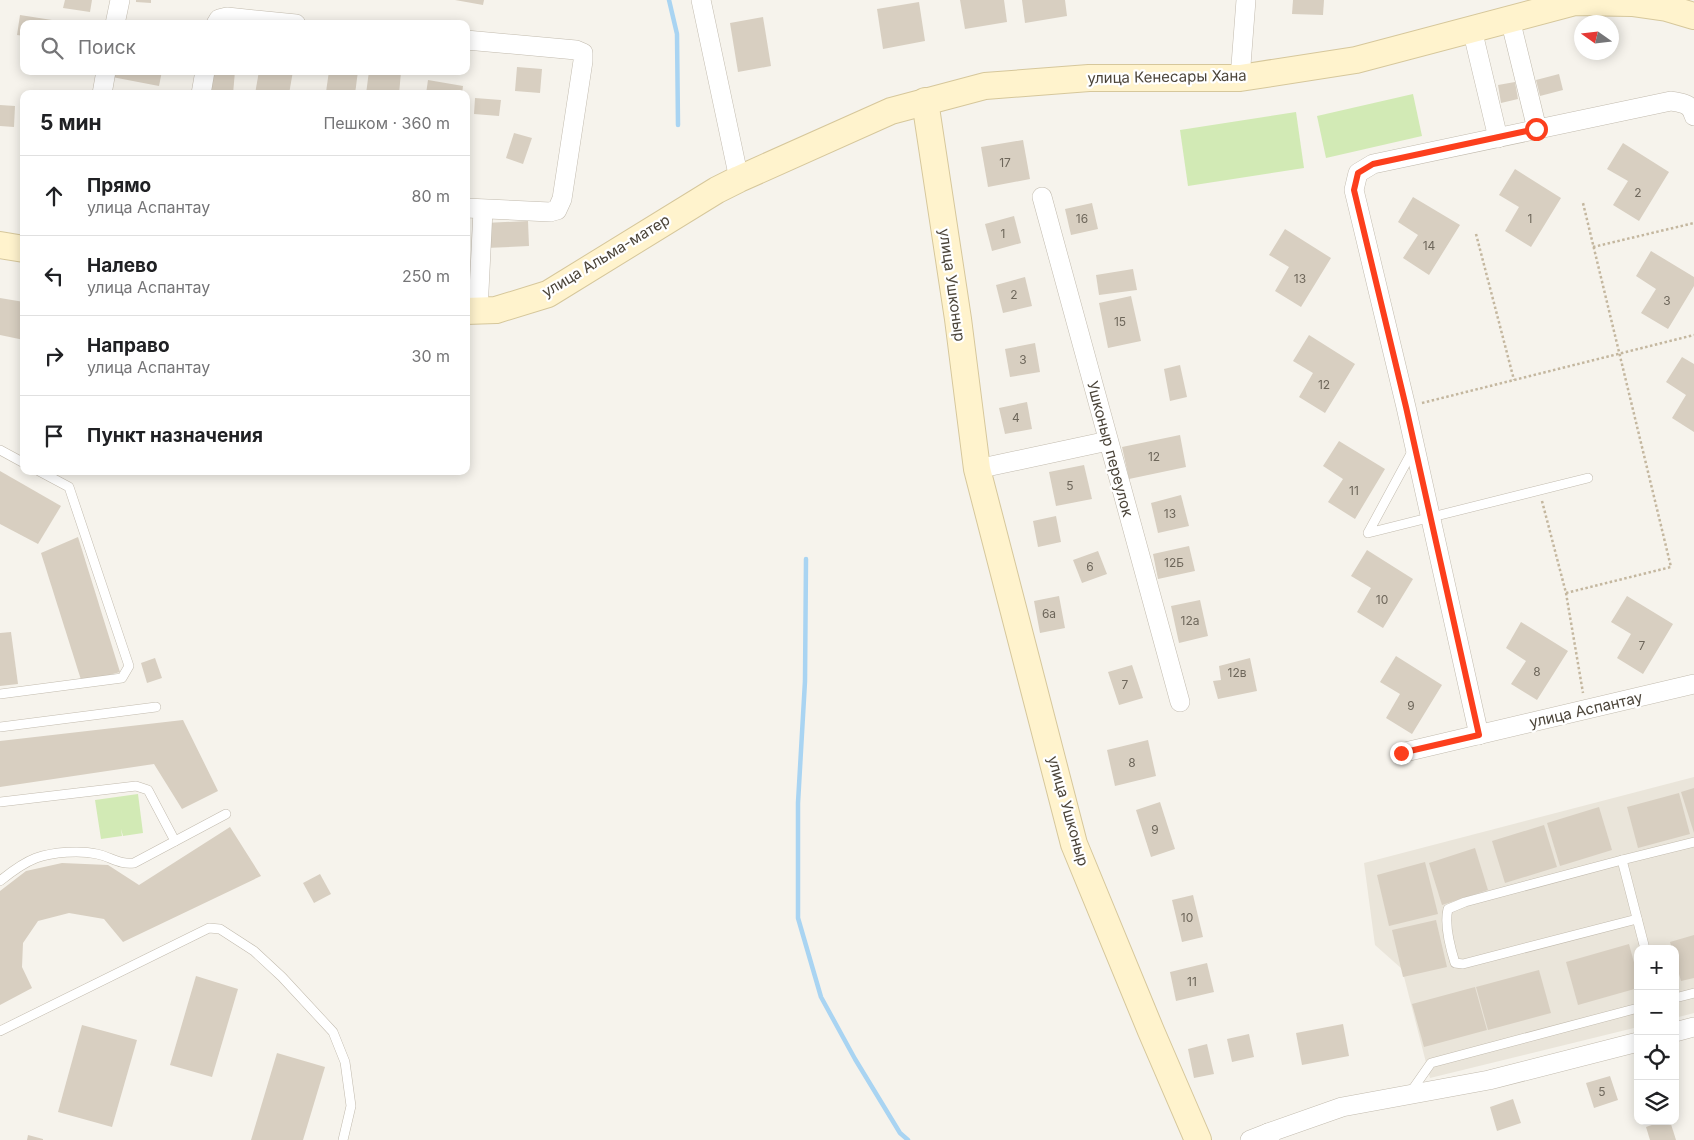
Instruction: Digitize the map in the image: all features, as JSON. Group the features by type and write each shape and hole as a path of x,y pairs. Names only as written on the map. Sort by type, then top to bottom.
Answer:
{"street":[{"path":"116,20 120,0"},
{"path":"701,0 739,179"},
{"path":"1240,78 1246,0"},
{"name":"улица Кенесары Хана","path":"739,179 891,110 985,86 1089,78 1240,78 1356,60 1575,2 1634,2 1667,8 1694,16"},
{"path":"218,20 227,17 257,20"},
{"path":"1510,19 1536,129"},
{"path":"1472,29 1498,138"},
{"path":"470,40 576,50 583,53 562,199 557,210 550,212 475,209 472,311"},
{"path":"103,90 105,75"},
{"path":"202,90 204,75"},
{"path":"1479,735 1406,407 1354,190 1358,173 1373,164 1671,101 1685,103 1693,110 1694,116"},
{"name":"улица Ушконыр","path":"925,102 929,118 951,271 977,469 1074,844 1198,1140"},
{"name":"улица Альма-матер","path":"472,311 496,310 548,294 717,190 739,179"},
{"name":"Ушконыр переулок","path":"1042,197 1180,702"},
{"path":"0,245 20,248"},
{"path":"977,469 1108,441"},
{"name":"улица Аспантау","path":"1401,753 1694,684"},
{"path":"1679,1031 1694,1028"},
{"path":"1250,1140 1269,1136 1342,1107 1489,1080 1634,1043"}],"lane":[{"path":"1415,447 1368,533 1588,478"},
{"path":"0,450 20,461"},
{"path":"0,694 122,678 129,666 69,487 46,475"},
{"path":"0,727 156,707"},
{"path":"0,802 136,786 148,790 175,841"},
{"path":"0,881 36,858 71,852 98,854 125,865 134,863 226,814"},
{"path":"1637,919 1463,964 1455,963 1446,916 1448,909 1465,902 1694,842"},
{"path":"1622,860 1644,945"},
{"path":"0,1030 209,928 220,929 254,951 282,977 333,1032 346,1062 351,1106 343,1140"},
{"path":"1679,997 1694,993"},
{"path":"1410,1094 1431,1063 1634,1009"}],"path":[{"path":"1566,593 1671,567 1582,203"},
{"path":"1593,247 1694,223"},
{"path":"1476,234 1514,380"},
{"path":"1406,407 1694,335"},
{"path":"1540,490 1566,593 1586,710"}],"shaded area":[{"path":"1694,777 1694,1013 1679,1017 1679,945 1634,945 1634,1028 1430,1078 1402,969 1375,945 1364,863"}],"green space":[{"path":"1413,94 1422,136 1326,158 1317,116"},
{"path":"1296,112 1304,168 1188,186 1180,130"},
{"path":"138,794 143,833 123,836 121,829 122,836 101,839 95,800"}],"building":[{"path":"65,0 92,0 90,12 63,8"},
{"path":"136,0 151,0 151,3 136,2"},
{"path":"455,0 484,0 483,5"},
{"path":"960,0 1004,0 1007,22 965,29"},
{"path":"1022,0 1065,0 1067,16 1025,23"},
{"path":"1293,0 1324,0 1323,15 1292,14"},
{"path":"919,2 925,41 883,49 877,9"},
{"path":"20,15 52,20 20,20 20,35 17,35"},
{"path":"763,17 771,66 738,72 730,23"},
{"path":"517,67 542,69 540,93 515,91"},
{"path":"1559,74 1563,90 1540,96 1536,80"},
{"path":"112,75 161,75 159,86 112,77"},
{"path":"208,75 235,75 233,90 206,90"},
{"path":"258,75 292,75 290,90 256,90"},
{"path":"328,75 357,75 356,90 326,90"},
{"path":"368,75 401,75 399,90 367,90"},
{"path":"428,80 463,86 462,90 427,90"},
{"path":"1515,82 1518,99 1501,103 1498,85"},
{"path":"475,98 501,100 499,116 474,114"},
{"path":"0,105 15,106 14,127 0,126"},
{"path":"514,133 532,138 523,164 506,158"},
{"path":"1023,140 1030,179 988,187 981,147"},
{"path":"1623,143 1669,172 1639,221 1613,205 1628,181 1607,169"},
{"path":"1515,169 1561,198 1531,247 1505,231 1519,207 1499,195"},
{"path":"1413,197 1460,225 1429,275 1403,258 1418,235 1398,222"},
{"path":"1092,203 1098,229 1071,235 1065,209"},
{"path":"1014,216 1021,243 992,251 985,224"},
{"path":"528,221 529,246 486,248 485,223"},
{"path":"1285,229 1331,258 1301,307 1275,291 1289,267 1269,255"},
{"path":"1651,251 1694,277 1694,286 1668,329 1641,313 1656,289 1636,276"},
{"path":"1133,269 1137,290 1099,295 1096,275"},
{"path":"1025,277 1032,306 1003,313 996,285"},
{"path":"1131,296 1141,341 1108,348 1099,303"},
{"path":"0,298 20,301 20,339 0,335"},
{"path":"1309,335 1355,364 1325,413 1299,397 1313,373 1293,361"},
{"path":"1035,343 1040,372 1010,377 1005,349"},
{"path":"1682,357 1694,364 1694,432 1672,418 1686,395 1666,382"},
{"path":"1180,365 1187,397 1170,401 1164,369"},
{"path":"1027,402 1032,429 1005,434 999,408"},
{"path":"1180,435 1186,467 1129,479 1122,447"},
{"path":"1339,441 1385,469 1355,519 1328,502 1343,479 1323,466"},
{"path":"1084,465 1092,499 1056,506 1049,472"},
{"path":"0,471 61,506 38,544 0,524"},
{"path":"1181,495 1189,526 1158,533 1151,503"},
{"path":"1056,516 1061,542 1038,547 1033,521"},
{"path":"78,537 120,672 82,683 41,553"},
{"path":"1189,546 1195,571 1158,579 1153,554"},
{"path":"1367,550 1413,579 1383,628 1357,612 1371,588 1351,576"},
{"path":"1098,551 1107,574 1082,583 1073,560"},
{"path":"1059,596 1065,628 1040,633 1034,601"},
{"path":"1627,596 1673,624 1643,674 1617,658 1631,634 1611,622"},
{"path":"1200,600 1208,636 1179,643 1171,606"},
{"path":"1521,622 1568,651 1537,700 1511,684 1526,661 1506,648"},
{"path":"11,632 18,684 0,686 0,633"},
{"path":"1396,656 1442,685 1412,734 1386,718 1400,694 1380,682"},
{"path":"155,658 162,678 147,683 141,663"},
{"path":"1250,658 1257,691 1218,699 1213,681 1221,680 1219,666"},
{"path":"1132,665 1143,698 1119,705 1108,672"},
{"path":"183,720 218,791 182,809 154,764 0,787 0,741"},
{"path":"1148,740 1156,776 1115,786 1107,750"},
{"path":"1694,788 1694,833 1681,792"},
{"path":"1679,793 1690,834 1638,848 1627,807"},
{"path":"1160,802 1175,849 1151,857 1136,810"},
{"path":"1599,807 1612,850 1560,866 1547,823"},
{"path":"1544,825 1557,867 1505,883 1492,841"},
{"path":"230,827 261,876 123,942 104,919 69,913 38,921 23,943 22,967 32,988 0,1005 0,891 26,871 62,863 108,865 139,885"},
{"path":"1475,848 1488,890 1442,905 1429,863"},
{"path":"1425,862 1438,914 1389,926 1377,875"},
{"path":"320,874 331,894 314,903 303,883"},
{"path":"1193,895 1203,937 1182,942 1172,900"},
{"path":"1436,920 1447,967 1403,977 1392,930"},
{"path":"1694,935 1694,978 1681,981 1679,974 1679,945 1671,945 1670,942"},
{"path":"1629,944 1634,962 1634,989 1578,1005 1566,962"},
{"path":"1207,963 1214,992 1176,1001 1170,972"},
{"path":"1539,970 1551,1013 1488,1030 1476,987"},
{"path":"196,976 238,989 212,1077 170,1065"},
{"path":"1475,987 1487,1030 1424,1047 1412,1004"},
{"path":"1343,1024 1349,1056 1302,1065 1296,1033"},
{"path":"82,1025 137,1040 112,1127 58,1112"},
{"path":"1249,1034 1254,1057 1232,1062 1227,1039"},
{"path":"1207,1044 1214,1074 1194,1078 1188,1049"},
{"path":"277,1053 325,1067 303,1140 251,1140"},
{"path":"1610,1076 1618,1100 1594,1108 1586,1083"},
{"path":"1513,1099 1521,1123 1497,1131 1490,1107"},
{"path":"1652,1125 1671,1125 1676,1140 1650,1140 1646,1127"},
{"path":"28,1135 43,1139 43,1140 27,1140"}],"waterway":[{"path":"669,0 677,34 678,125"},
{"path":"806,559 805,681 798,803 798,918 821,997 855,1059 900,1133 908,1140"}],"route":[{"path":"1401,753 1479,735 1406,407 1354,190 1358,173 1373,164 1536,129"}]}
